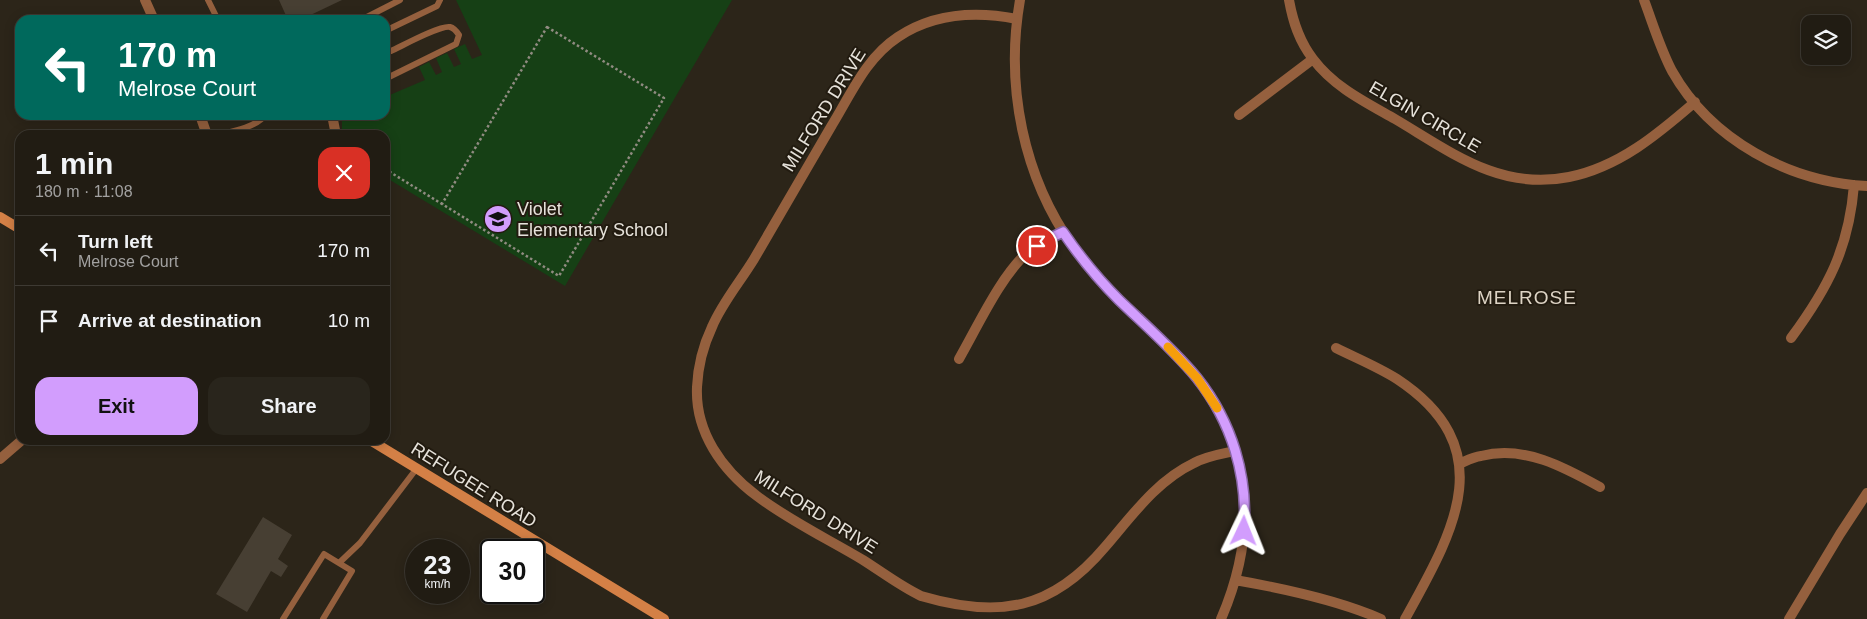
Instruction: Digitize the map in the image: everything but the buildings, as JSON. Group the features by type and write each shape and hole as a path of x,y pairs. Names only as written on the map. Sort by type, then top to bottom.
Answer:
{"main road":[{"path":"0,217 15,226"},
{"name":"REFUGEE ROAD","path":"378,445 664,619"}],"street":[{"path":"145,0 152,15"},
{"path":"1020,0 1014,71 1020,124 1028,154 1044,194 1063,232 1088,266 1117,298 1179,357 1197,378 1217,409 1236,451 1243,483 1246,510 1242,553 1235,580 1221,619"},
{"name":"ELGIN CIRCLE","path":"1289,0 1293,21 1298,34 1313,59 1326,74 1346,90 1448,152 1486,170 1506,176 1527,180 1548,180 1589,172 1609,164 1641,146 1695,102"},
{"path":"1644,0 1666,59 1685,90 1713,122 1766,159 1805,175 1834,182 1867,186"},
{"name":"MILFORD DRIVE","path":"1017,19 984,15 957,15 918,26 884,47 859,79 754,258 720,311 703,349 697,390 699,412 704,432 713,451 726,468 756,496 901,585 938,604 958,610 979,614 1000,614 1034,606 1059,592 1090,565 1145,500 1166,481 1194,462 1214,455 1236,451"},
{"path":"1239,115 1313,59"},
{"path":"1791,338 1808,314 1835,266 1848,227 1854,185"},
{"path":"959,358 1015,266 1034,248 1063,232"},
{"path":"1336,348 1397,379 1427,403 1449,433 1457,453 1461,474 1460,494 1451,527 1441,551 1405,619"},
{"path":"0,459 16,445"},
{"path":"1459,464 1498,452 1520,454 1554,464 1600,487"},
{"path":"1789,619 1867,493"},
{"path":"1235,580 1275,587 1365,612 1381,619"}],"lane":[{"path":"208,0 216,15"},
{"path":"371,15 400,0"},
{"path":"390,29 437,6 440,0"},
{"path":"390,52 440,28 449,27 455,29 459,35 456,44 390,76"},
{"path":"239,130 259,120"},
{"path":"339,563 360,543 417,468"},
{"path":"283,619 324,554 352,572 322,619"}],"path":[{"path":"390,172 559,276 664,98 547,27 442,204"}],"green space":[{"name":"Violet Elementary School","path":"456,0 732,0 565,286 390,180 390,130 342,130 342,120 390,120 390,95 425,80 419,67 429,62 436,75 442,72 436,58 447,53 454,67 461,64 454,49 465,44 472,59 482,55"}],"slow traffic":[{"path":"1168,347 1197,378 1217,408"}],"place":[{"name":"Violet Elementary School","path":"498,219"}],"district":[{"name":"MELROSE","path":"1527,297"}],"route":[{"path":"1037,246 1063,232 1088,266 1117,298 1179,357 1206,390 1228,431 1241,468 1246,510 1244,531"}]}
